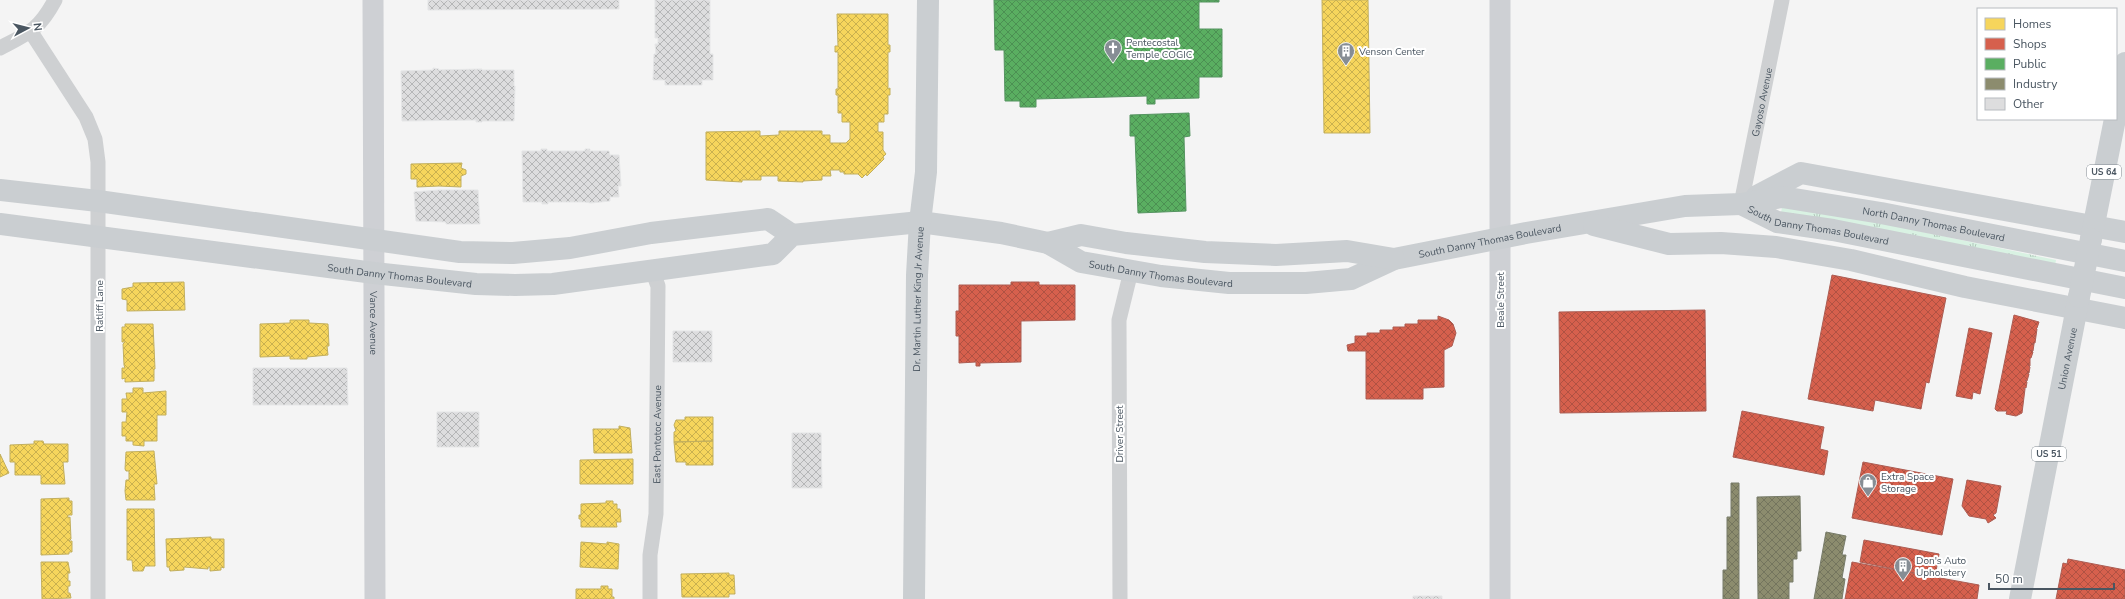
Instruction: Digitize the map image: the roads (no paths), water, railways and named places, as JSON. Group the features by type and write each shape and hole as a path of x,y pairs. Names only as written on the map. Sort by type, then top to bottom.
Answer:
{"main road":[{"name":"Dr. Martin Luther King Jr Avenue","path":"914,599 914,368 920,222 926,172 928,0"},
{"path":"2117,107 2125,63"},
{"name":"Union Avenue","path":"2020,599 2115,120"},
{"path":"1741,204 1801,173 2093,232 2125,232"},
{"path":"0,190 98,201 460,252 513,253 570,248 651,233 768,219 792,235"},
{"name":"North Danny Thomas Boulevard","path":"1741,204 1782,198 1836,205 2125,262"},
{"name":"South Danny Thomas Boulevard","path":"0,224 374,273 476,284 515,285 553,284 773,254 792,235 920,222 1001,233 1048,243 1081,262 1131,271 1191,280 1229,283 1306,283 1351,279 1394,258 1500,238 1685,206 1741,204 1777,222 1833,230 2125,288"},
{"path":"1586,223 1669,244 1721,243 1768,247 1851,260 1965,287 2078,303 2125,318"},
{"name":"South Danny Thomas Boulevard","path":"1048,243 1081,235 1126,243 1206,252 1276,255 1347,251 1394,258"}],"street":[{"path":"0,48 32,32 46,15 55,0"},
{"name":"Vance Avenue","path":"373,0 375,599"},
{"name":"Beale Street","path":"1500,0 1500,599"},
{"name":"Gayoso Avenue","path":"1741,204 1782,0"},
{"name":"Ratliff Lane","path":"32,32 86,117 95,138 98,162 98,599"},
{"name":"East Pontotoc Avenue","path":"650,599 650,555 656,514 658,286 652,270"},
{"name":"Driver Street","path":"1120,599 1119,320 1131,271"}],"place":[{"name":"Pentecostal Temple COGIC","path":"1113,63"},
{"name":"Venson Center","path":"1346,66"},
{"name":"Extra Space Storage","path":"1868,497"},
{"name":"Don's Auto Upholstery","path":"1903,581"}]}
